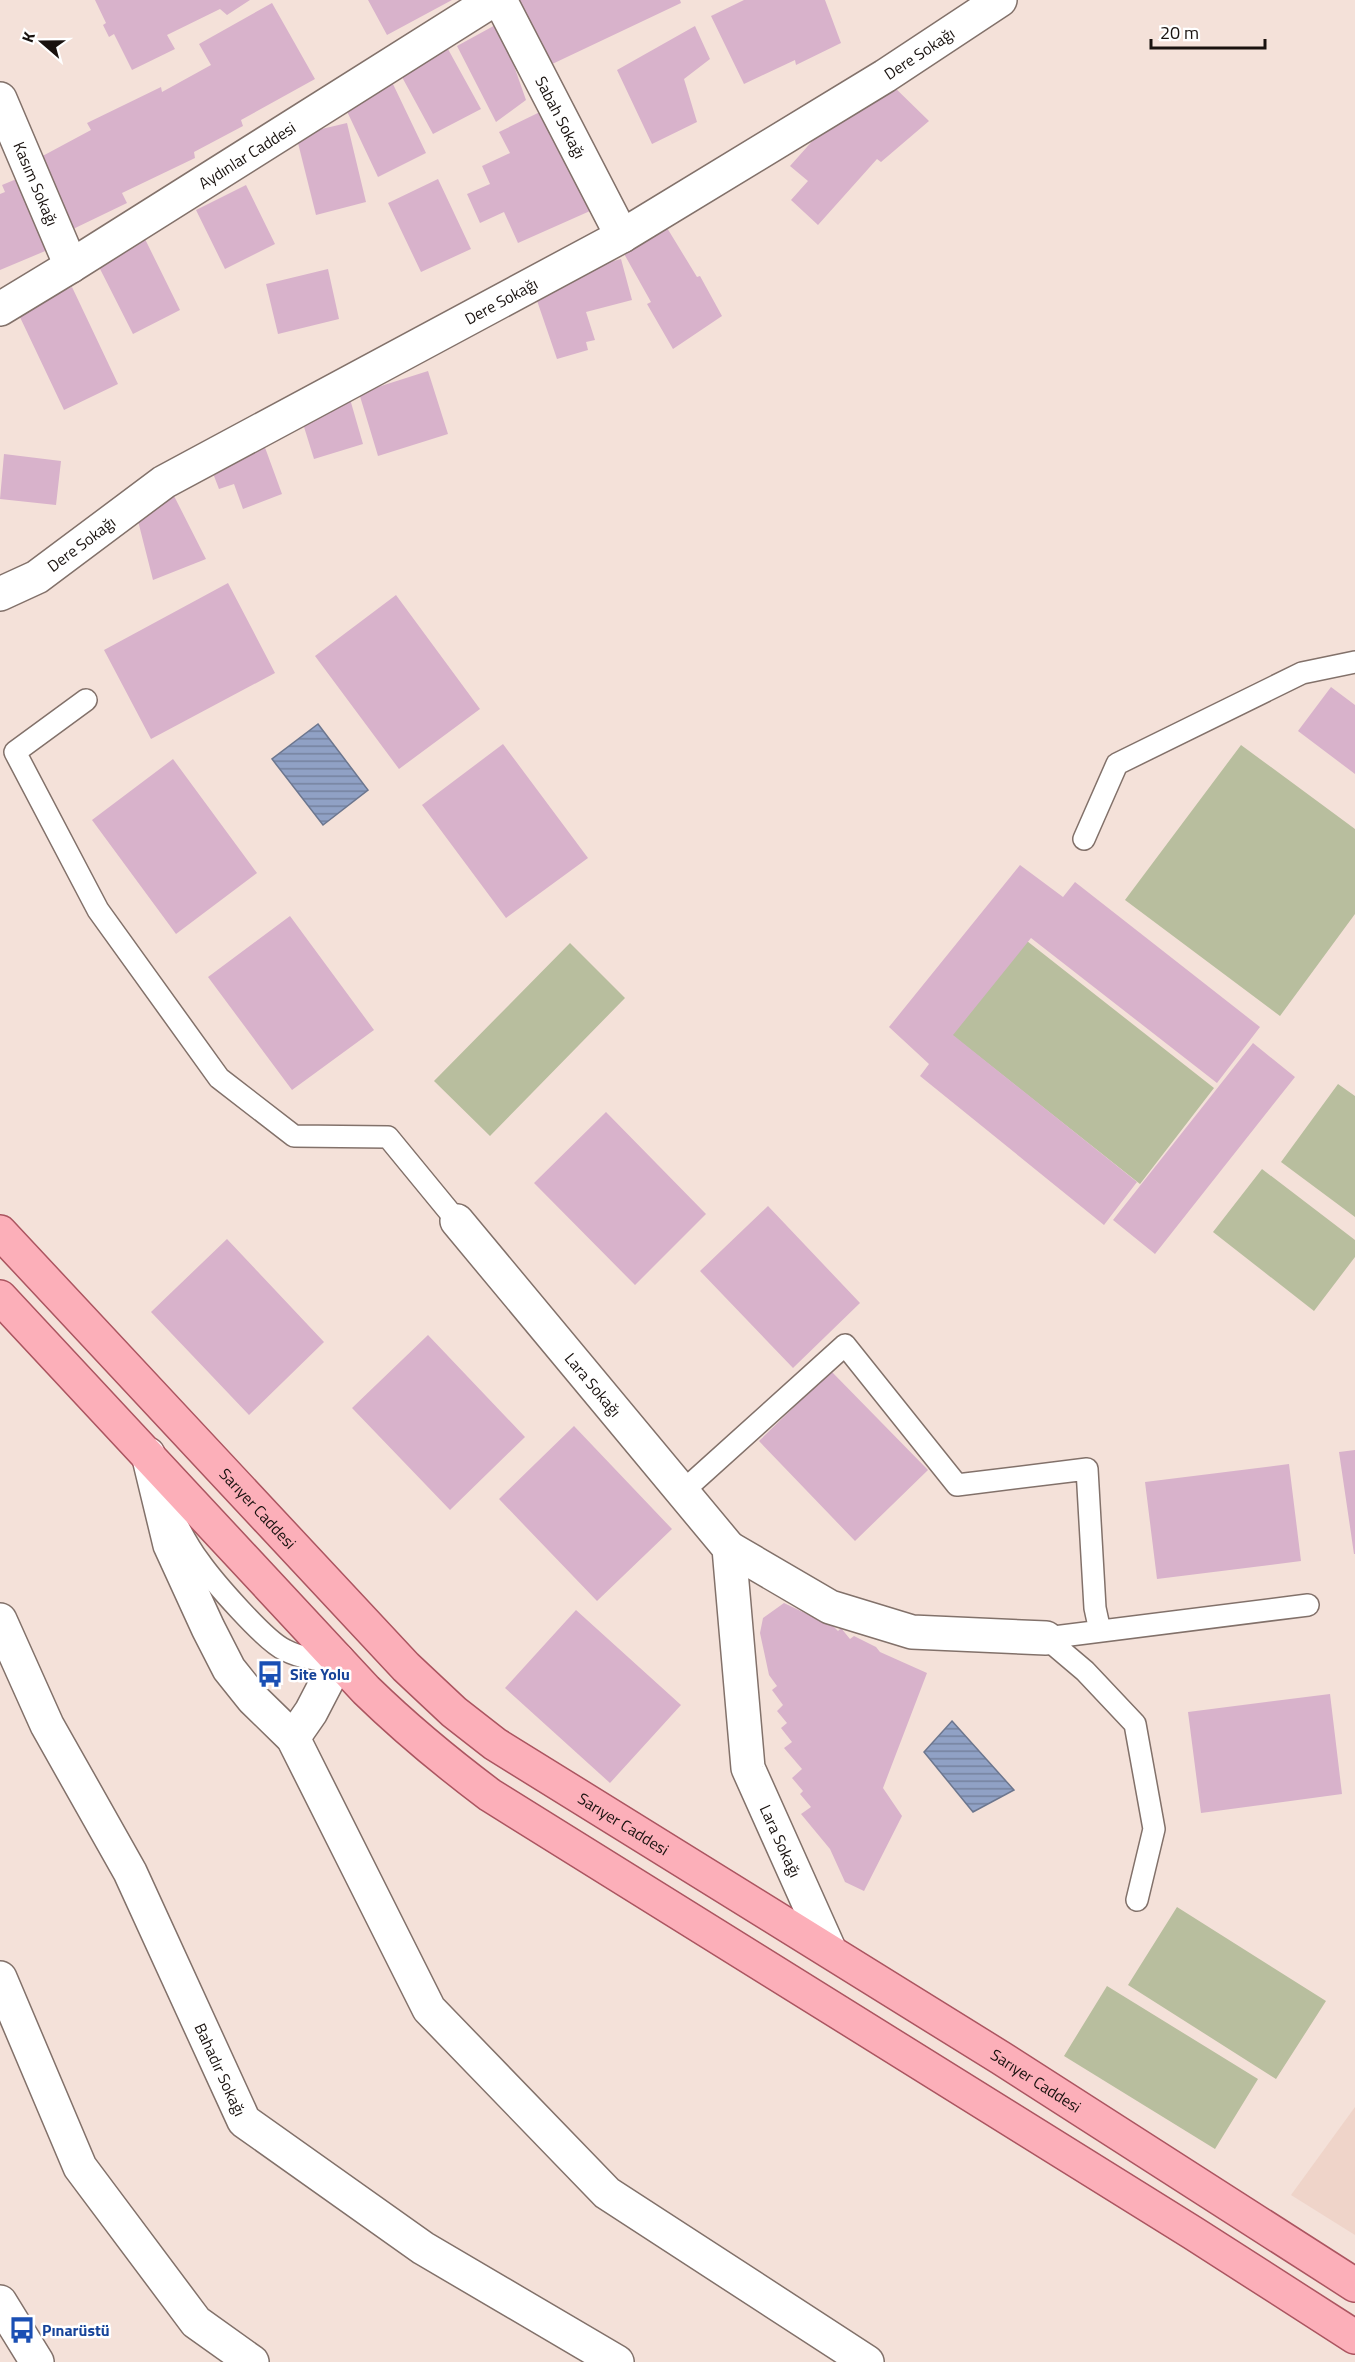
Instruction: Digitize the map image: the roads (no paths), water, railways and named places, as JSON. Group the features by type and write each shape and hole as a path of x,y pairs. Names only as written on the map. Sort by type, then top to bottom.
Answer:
{"main road":[{"name":"Sarıyer Caddesi","path":"0,1232 406,1667 454,1712 495,1744 1019,2069 1355,2285"},
{"path":"0,1297 338,1660 404,1727 442,1759 490,1795 1044,2139 1355,2337"},
{"path":"338,1660 357,1612"}],"street":[{"name":"Aydınlar Caddesi","path":"0,309 72,266 493,0"},
{"name":"Sabah Sokağı","path":"500,0 622,236"},
{"name":"Dere Sokağı","path":"0,594 37,577 164,482 622,236 885,76 1000,0"},
{"name":"Kasım Sokağı","path":"0,99 72,266"},
{"name":"Lara Sokağı","path":"457,1221 729,1548 830,1607 912,1632 1046,1638"},
{"path":"148,1454 170,1545 208,1628 229,1668 253,1699 293,1738 429,2009 607,2193 867,2362"},
{"name":"Lara Sokağı","path":"729,1548 748,1768 830,1951"},
{"name":"Bahadır Sokağı","path":"0,1620 47,1725 130,1872 244,2121 423,2248 617,2362"},
{"path":"293,1738 311,1712 338,1660"},
{"path":"0,1978 80,2167 196,2322 252,2362"},
{"path":"0,2301 38,2362"}],"lane":[{"path":"1084,839 1117,764 1302,673 1355,662"},
{"path":"86,700 15,752 98,910 219,1078 294,1136 388,1137 457,1221"},
{"path":"682,1492 845,1345 957,1485 1087,1469 1095,1608 1100,1631"},
{"path":"1046,1638 1308,1605"},
{"path":"1046,1638 1085,1671 1135,1724 1154,1829 1137,1900"}],"water":[{"path":"318,724 368,790 323,825 272,759"},
{"path":"952,1721 1014,1790 973,1812 924,1752"}],"place":[{"name":"Site Yolu","path":"270,1674"},
{"name":"Pınarüstü","path":"22,2330"}]}
